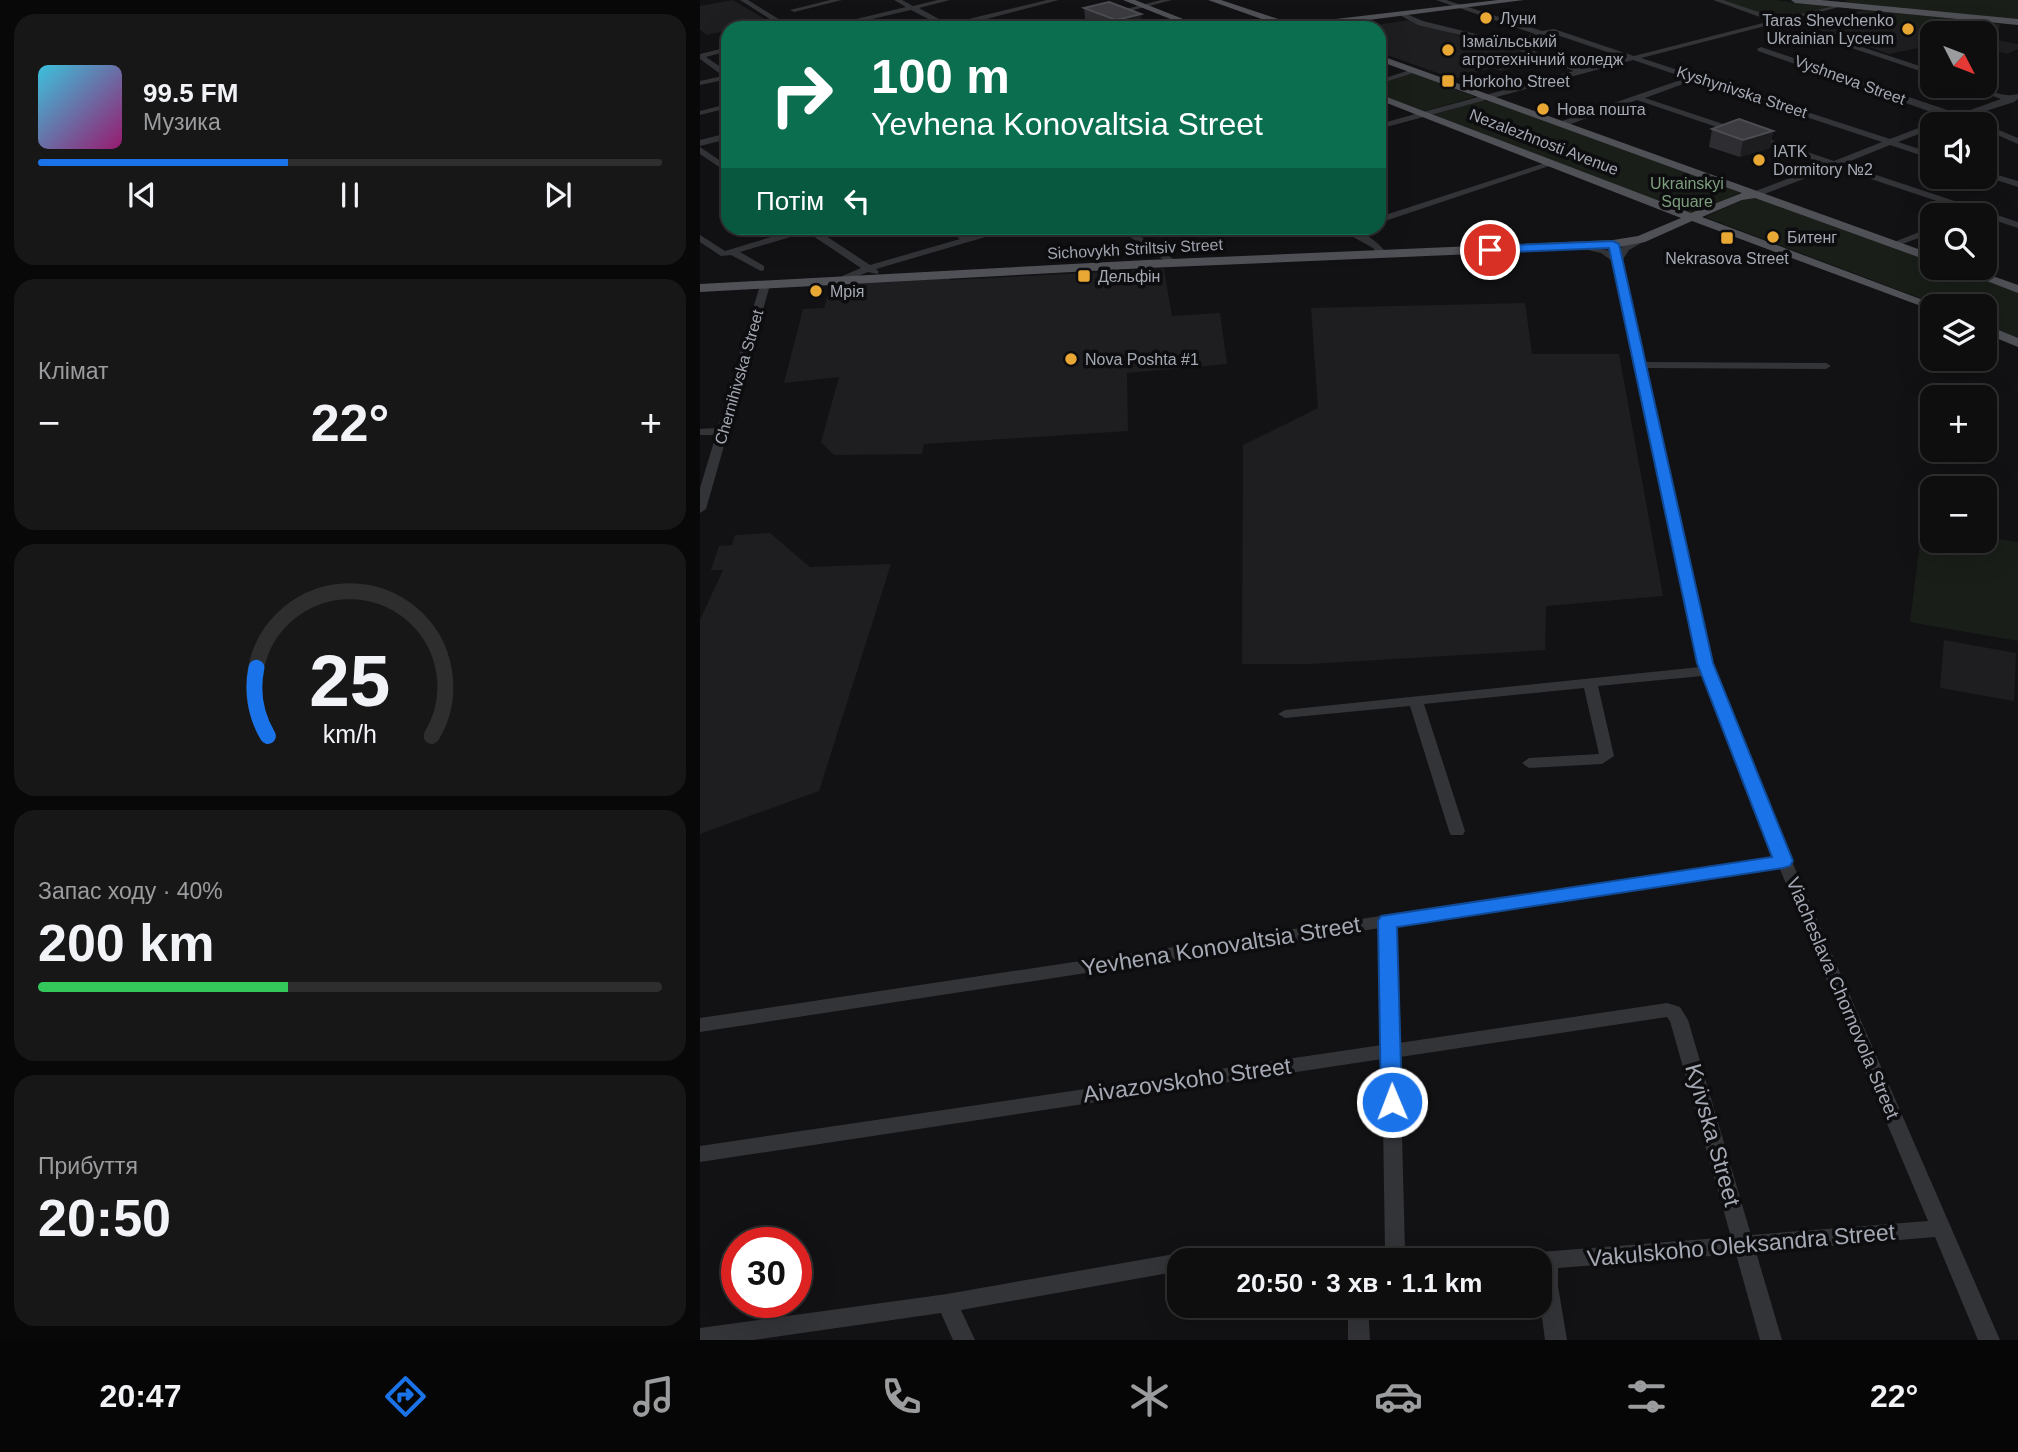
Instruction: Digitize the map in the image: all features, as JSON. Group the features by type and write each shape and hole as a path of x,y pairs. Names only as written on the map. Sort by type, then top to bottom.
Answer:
{"main road":[{"path":"1127,0 1183,21"},
{"path":"1212,0 1276,21"},
{"path":"1343,21 1520,0"},
{"path":"1795,0 2018,22"},
{"path":"1356,21 1368,18"},
{"name":"Nezalezhnosti Avenue","path":"1386,60 1920,254"},
{"name":"Nezalezhnosti Avenue","path":"1386,100 1693,218 1920,301"},
{"name":"Sichovykh Striltsiv Street","path":"700,288 1174,263 1613,244 1647,237 1739,197 1756,194"},
{"path":"1993,280 2018,289"},
{"path":"1997,334 2018,343"}],"street":[{"path":"743,0 778,21"},
{"path":"794,10 839,0"},
{"path":"897,0 938,21"},
{"path":"854,21 947,0"},
{"path":"973,21 1056,0"},
{"path":"1084,21 1169,0"},
{"name":"Kyshynivska Street","path":"1439,0 1635,57 1920,152"},
{"path":"1716,0 1777,21"},
{"path":"1386,125 1635,57 1841,5"},
{"path":"1402,14 1421,23 1508,44 1583,71"},
{"path":"1508,44 1547,32"},
{"path":"1816,33 1920,69"},
{"name":"Vyshneva Street","path":"1761,49 1930,112"},
{"path":"700,56 721,51"},
{"path":"700,56 721,72"},
{"path":"1386,80 1416,71"},
{"path":"1562,124 1696,77"},
{"path":"700,83 721,78"},
{"path":"1997,94 2015,99"},
{"path":"1638,97 2018,225"},
{"path":"1976,112 2015,99"},
{"path":"700,113 721,108"},
{"path":"1756,194 1840,164 1920,130"},
{"path":"1997,132 2018,141"},
{"path":"700,143 721,138"},
{"path":"700,150 721,165"},
{"path":"1386,218 1551,164"},
{"path":"1997,177 2018,184"},
{"path":"1894,244 1920,234"},
{"path":"700,238 724,254 786,235"},
{"path":"820,235 887,277"},
{"path":"960,235 968,240"},
{"path":"805,281 869,268 986,235"},
{"path":"1132,235 1174,263"},
{"path":"1356,235 1377,246 1382,254"},
{"path":"1572,246 1604,251 1617,260 1626,248 1647,237"},
{"name":"Viacheslava Chornovola Street","path":"1613,244 1707,671 1783,861 1989,1340"},
{"path":"733,251 761,268"},
{"path":"844,279 869,268"},
{"name":"Chernihivska Street","path":"700,509 765,285"},
{"path":"1640,365 1826,366"},
{"path":"700,432 723,431"},
{"path":"1285,714 1707,671"},
{"path":"1529,763 1602,759 1606,756 1590,683"},
{"path":"1416,702 1457,831"},
{"name":"Yevhena Konovaltsia Street","path":"700,1025 1783,861"},
{"path":"1388,921 1395,1248"},
{"name":"Aivazovskoho Street","path":"700,1154 1391,1050 1667,1010 1674,1012"},
{"name":"Kyivska Street","path":"1674,1012 1679,1020 1772,1340"},
{"name":"Vakulskoho Oleksandra Street","path":"1552,1260 1942,1228"},
{"path":"700,1338 947,1303 1167,1264"},
{"path":"947,1303 964,1340"},
{"path":"1552,1313 1556,1340"},
{"path":"1358,1318 1359,1340"}],"shaded area":[{"path":"733,0 765,19 721,21 721,32 707,35 700,30 700,6"},
{"name":"Taras Shevchenko Ukrainian Lyceum","path":"1864,10 1971,21 1920,21 1920,48 1889,54 1805,25"},
{"name":"Ізмаїльський агротехнічний коледж","path":"1409,20 1544,60 1501,71 1492,68 1454,79 1386,55 1386,23"},
{"name":"Taras Shevchenko Ukrainian Lyceum","path":"1997,40 2018,44 2018,49 2007,54 1997,51"},
{"path":"1164,269 1172,316 1220,313 1227,364 1127,373 1128,431 924,444 922,454 834,455 821,442 839,377 784,383 803,309 824,308 831,284"},
{"path":"1525,303 1532,354 1619,354 1663,596 1546,606 1545,650 1309,664 1242,664 1243,445 1318,408 1311,308"},
{"path":"770,533 810,567 891,564 819,791 700,834 700,620 723,570 711,570 719,546 732,545 735,535"},
{"path":"1944,640 2016,653 2014,701 1940,688"}],"green space":[{"path":"1719,0 1774,0 1832,7 1779,19"},
{"path":"1847,0 2018,0 2018,20 1842,3"},
{"path":"1862,11 1948,18 1943,21 1920,21 1920,28 1894,23"},
{"path":"1416,74 1475,97 1425,111 1386,97 1386,82"},
{"name":"Ukrainskyi Square","path":"1489,101 1741,192 1696,213 1688,213 1432,114"},
{"path":"1752,196 1920,257 1920,280 1984,280 2018,292 2018,339 1997,330 1997,294 1920,294 1920,298 1705,217"},
{"path":"1997,539 2018,542 2018,641 1910,622 1920,543 1920,553 1997,553"}],"building":[{"path":"1109,2 1141,14 1116,20 1084,8"},
{"path":"1739,119 1773,131 1743,140 1712,129"}],"place":[{"name":"Луни","path":"1486,18"},
{"name":"Taras Shevchenko Ukrainian Lyceum","path":"1908,29"},
{"name":"Ізмаїльський агротехнічний коледж","path":"1448,50"},
{"name":"Horkoho Street","path":"1448,81"},
{"name":"Нова пошта","path":"1543,109"},
{"name":"IATK Dormitory №2","path":"1759,160"},
{"name":"Битенг","path":"1773,237"},
{"name":"Nekrasova Street","path":"1727,238"},
{"name":"Дельфін","path":"1084,276"},
{"name":"Мрія","path":"816,291"},
{"name":"Nova Poshta #1","path":"1071,359"}],"route":[{"path":"1392,1102 1388,921 1783,861 1705,663 1613,244 1490,250"}]}
